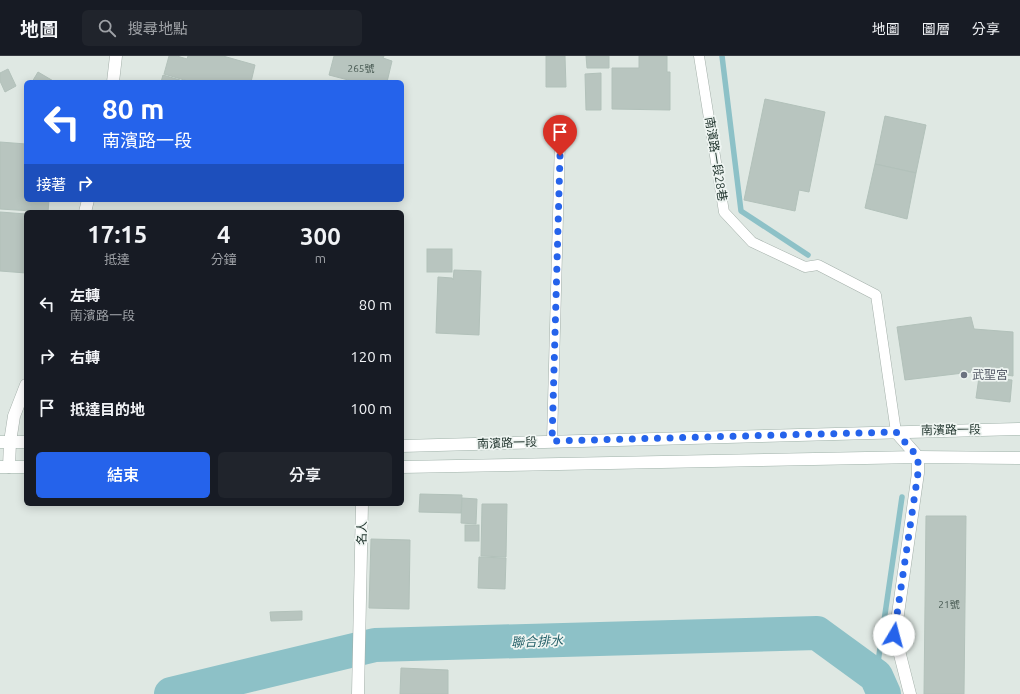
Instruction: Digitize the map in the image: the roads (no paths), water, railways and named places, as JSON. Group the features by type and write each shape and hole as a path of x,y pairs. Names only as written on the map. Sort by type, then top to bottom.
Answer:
{"main road":[{"path":"113,80 116,56"},
{"path":"24,390 5,442 4,467 24,467"},
{"name":"南濱路一段","path":"404,446 1020,429"},
{"path":"896,432 918,457 918,473 894,635 910,694"},
{"path":"5,442 24,442"},
{"name":"南濱路一段","path":"404,467 918,457 1020,458"},
{"name":"名人","path":"358,694 362,506"}],"lane":[{"name":"南濱路一段28巷","path":"699,56 724,212 752,242 805,267 818,265 876,295 896,432"},
{"path":"552,441 560,140"}],"waterway":[{"path":"722,56 741,211 808,255"},
{"path":"876,676 902,497"},
{"name":"聯合排水","path":"171,694 375,645 817,633 876,676 884,694"}],"place":[{"name":"武聖宮","path":"964,375"}]}
